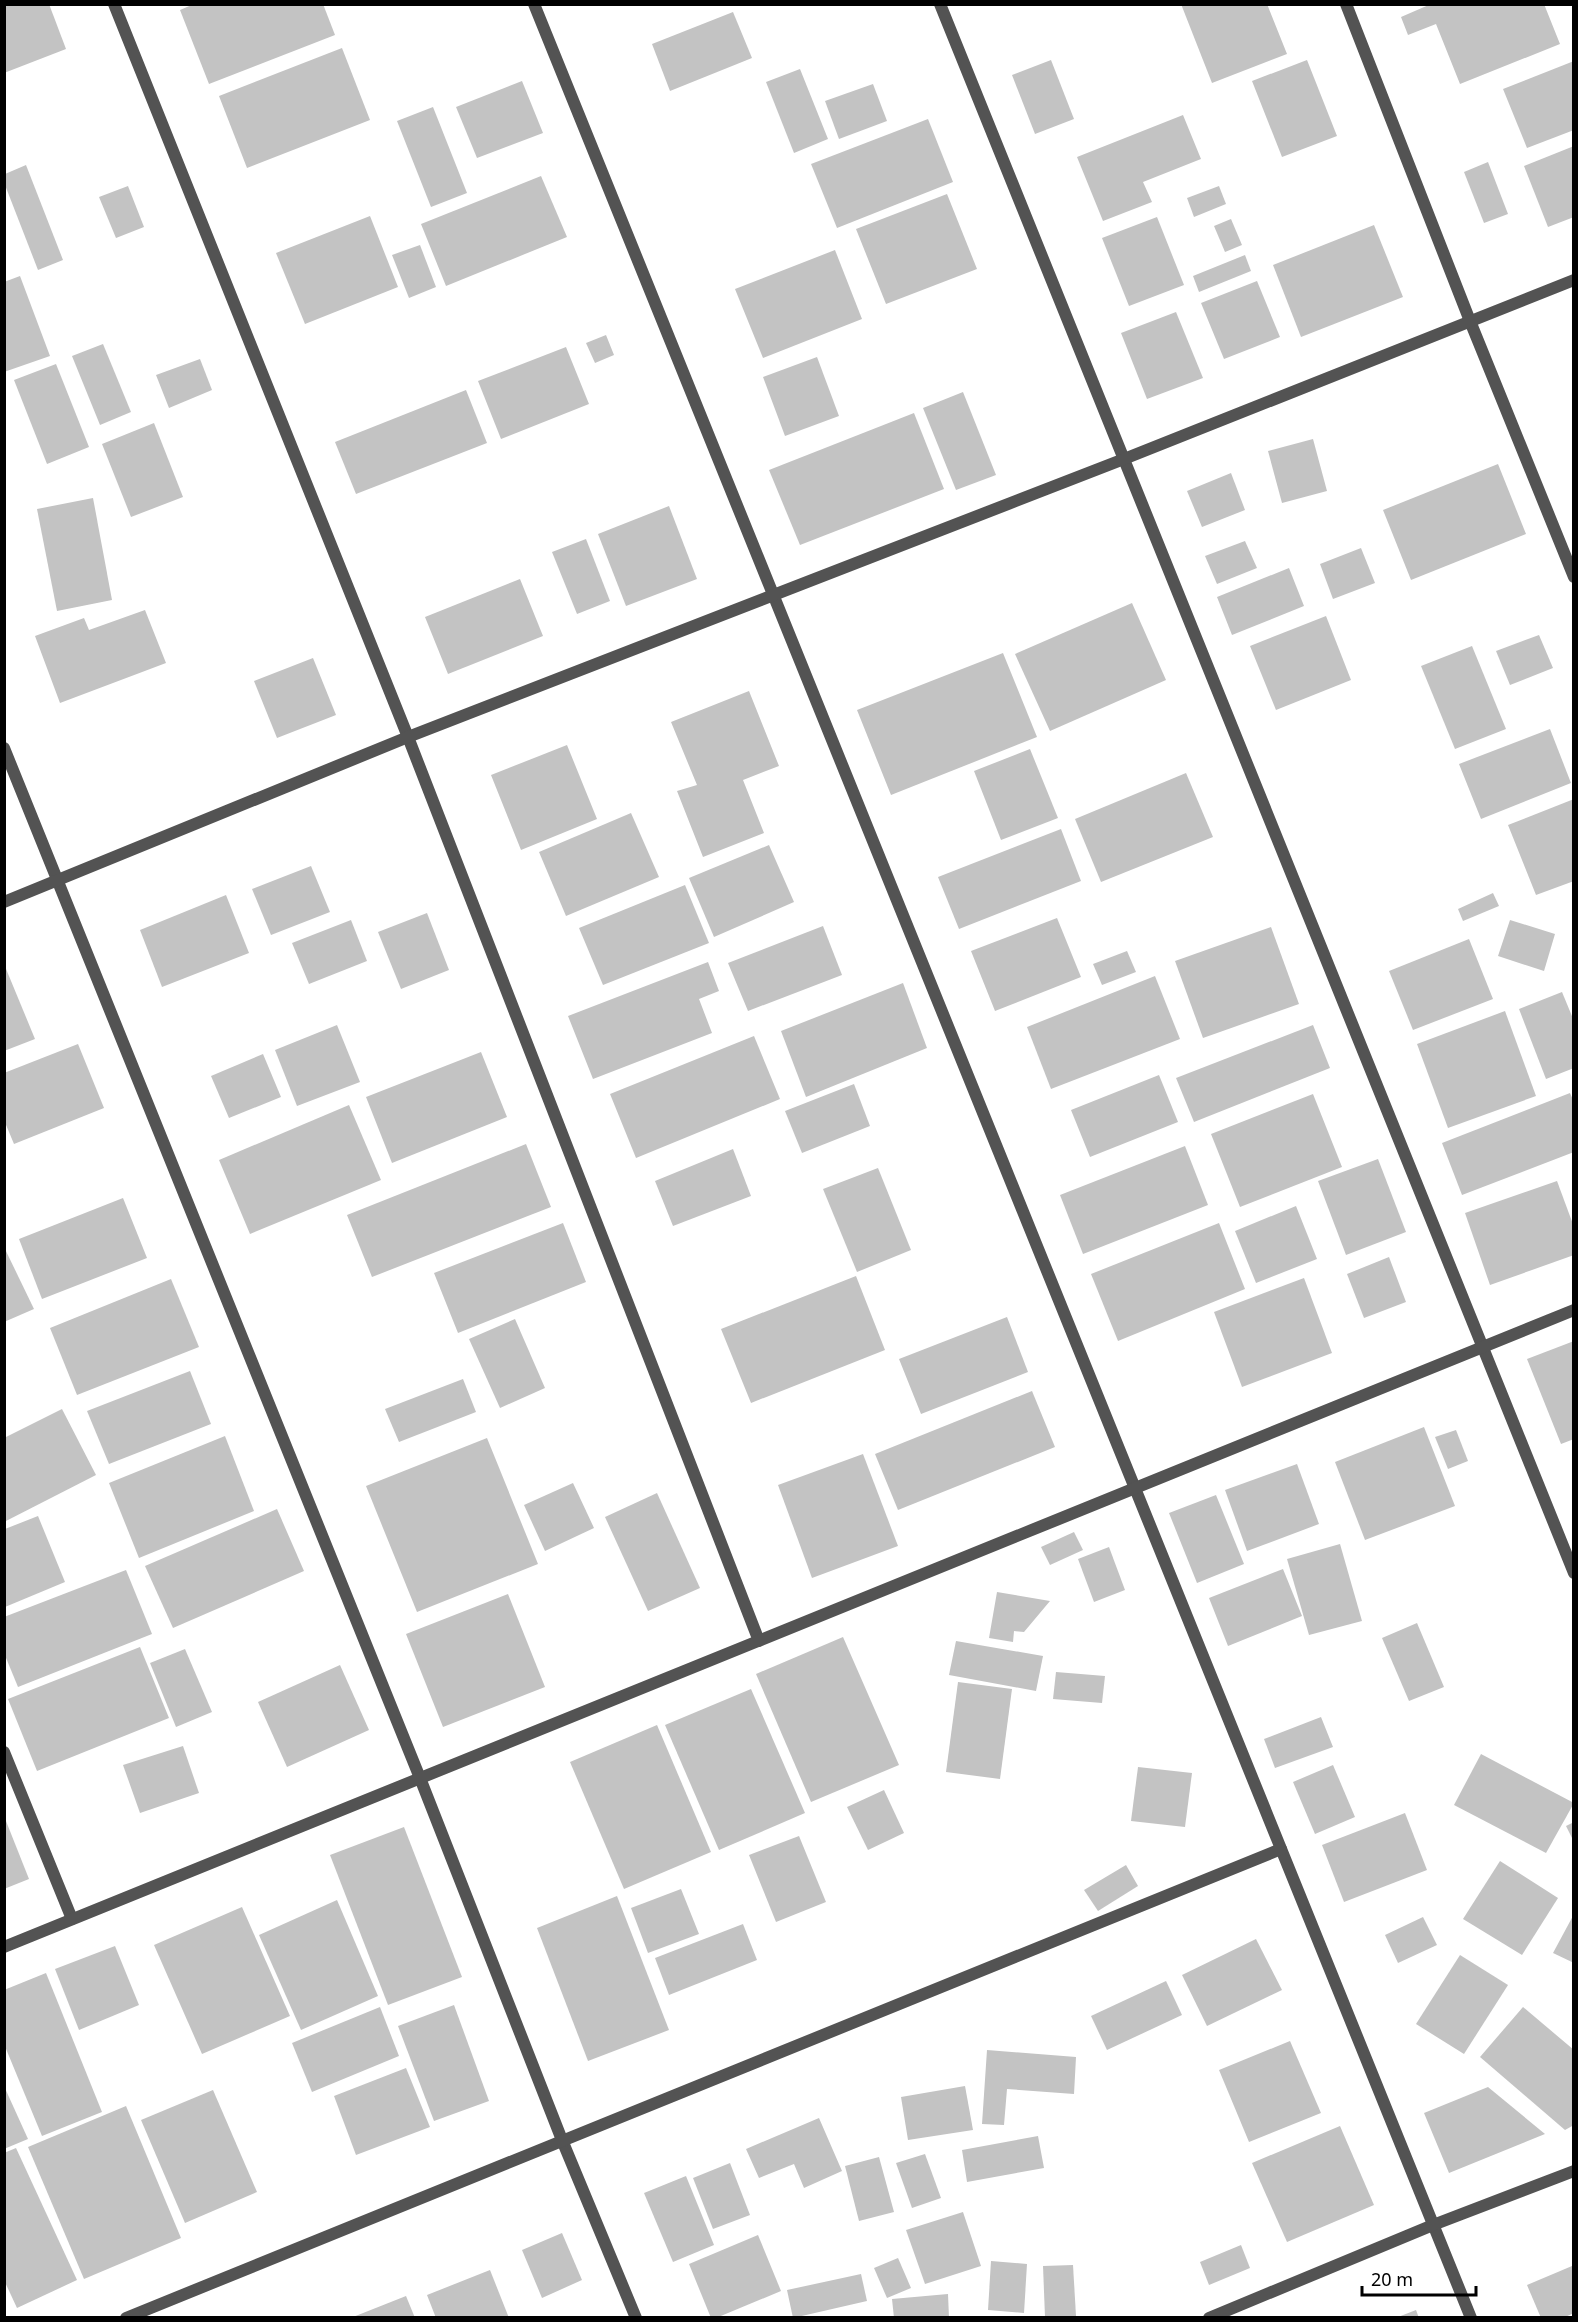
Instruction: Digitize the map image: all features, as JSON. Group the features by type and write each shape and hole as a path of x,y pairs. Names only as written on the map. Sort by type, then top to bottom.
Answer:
{"street":[{"path":"114,4 408,737 759,1641"},
{"path":"534,4 1470,2318"},
{"path":"940,4 1574,1572"},
{"path":"1346,4 1470,321 1574,577"},
{"path":"4,902 408,737 1124,459 1574,280"},
{"path":"4,748 420,1778 562,2140 636,2318"},
{"path":"4,1947 1574,1310"},
{"path":"4,1752 72,1919"},
{"path":"126,2318 1281,1849"},
{"path":"1209,2318 1433,2225 1574,2171"}],"building":[{"path":"4,4 49,4 66,49 4,73"},
{"path":"194,4 323,4 335,35 209,84 180,10"},
{"path":"1181,4 1267,4 1287,54 1212,83"},
{"path":"1431,4 1544,4 1560,44 1460,84 1436,24 1408,35 1401,17"},
{"path":"733,12 752,58 670,91 652,44"},
{"path":"342,48 370,120 247,168 219,96"},
{"path":"1051,60 1074,119 1035,134 1012,75"},
{"path":"1307,60 1337,136 1282,157 1252,81"},
{"path":"1574,61 1574,130 1527,148 1503,89"},
{"path":"800,69 828,139 794,153 766,82"},
{"path":"522,81 543,133 477,158 456,107"},
{"path":"873,84 887,121 839,139 825,101"},
{"path":"433,107 467,193 431,207 397,121"},
{"path":"1183,115 1201,159 1143,182 1152,202 1103,221 1077,157"},
{"path":"928,119 953,182 837,228 811,164"},
{"path":"1574,146 1574,217 1548,227 1524,166"},
{"path":"1488,162 1508,214 1484,223 1464,172"},
{"path":"26,165 63,260 38,270 5,185 5,174"},
{"path":"541,176 567,237 446,286 421,224"},
{"path":"128,186 144,227 116,238 99,197"},
{"path":"1219,186 1226,204 1194,217 1187,198"},
{"path":"947,194 977,269 886,304 856,229"},
{"path":"370,216 398,287 305,324 276,253"},
{"path":"1157,217 1184,285 1129,306 1102,238"},
{"path":"1231,219 1242,245 1225,252 1214,226"},
{"path":"1374,225 1403,297 1301,337 1273,265"},
{"path":"420,245 436,287 409,298 392,255"},
{"path":"835,250 862,319 763,358 735,289"},
{"path":"1245,255 1251,271 1199,292 1193,276"},
{"path":"20,276 50,356 4,372 4,282"},
{"path":"1257,281 1280,337 1224,359 1201,303"},
{"path":"1176,312 1203,378 1147,399 1121,333"},
{"path":"606,335 614,355 595,363 586,343"},
{"path":"103,344 131,412 100,425 72,356"},
{"path":"566,347 589,404 501,439 478,381"},
{"path":"817,357 839,416 785,436 763,377"},
{"path":"200,359 212,390 169,408 156,375"},
{"path":"56,364 89,447 47,464 14,380"},
{"path":"466,390 487,443 356,494 335,442"},
{"path":"963,392 996,475 956,490 923,408"},
{"path":"914,413 944,489 800,545 769,470"},
{"path":"154,423 183,497 131,517 102,444"},
{"path":"1313,439 1327,491 1282,503 1268,451"},
{"path":"1498,464 1526,534 1411,580 1383,510"},
{"path":"1231,473 1245,510 1202,527 1187,491"},
{"path":"93,498 112,600 57,611 37,509"},
{"path":"669,506 697,579 626,606 598,534"},
{"path":"586,539 610,601 577,614 552,552"},
{"path":"1245,541 1257,568 1217,584 1205,556"},
{"path":"1361,548 1375,583 1333,599 1320,564"},
{"path":"1289,568 1304,606 1232,635 1217,597"},
{"path":"520,579 543,636 448,674 425,617"},
{"path":"1132,603 1166,680 1050,731 1015,654"},
{"path":"145,610 166,663 60,703 35,636 84,618 89,630"},
{"path":"1326,616 1351,680 1276,710 1250,646"},
{"path":"1539,635 1553,668 1510,685 1496,651"},
{"path":"1472,646 1506,729 1455,749 1421,666"},
{"path":"1003,653 1037,737 891,795 857,710"},
{"path":"313,658 336,715 277,738 254,681"},
{"path":"749,691 779,766 743,780 764,833 703,857 677,791 697,785 671,722"},
{"path":"1550,729 1571,783 1481,819 1459,764"},
{"path":"567,745 597,819 521,850 491,775"},
{"path":"1030,749 1058,818 1001,840 974,771"},
{"path":"1186,773 1213,837 1101,882 1075,819"},
{"path":"1574,799 1574,881 1536,895 1508,825"},
{"path":"631,813 659,877 566,916 539,852"},
{"path":"1061,829 1081,881 959,929 938,877"},
{"path":"769,845 794,902 714,937 689,878"},
{"path":"311,866 330,912 271,935 252,889"},
{"path":"685,885 709,943 603,985 579,928"},
{"path":"1493,893 1499,906 1463,921 1458,909"},
{"path":"226,895 249,953 162,987 140,930"},
{"path":"427,913 449,970 401,989 378,932"},
{"path":"1057,918 1081,977 995,1011 971,951"},
{"path":"351,920 367,961 309,984 292,943"},
{"path":"1510,920 1555,934 1544,971 1498,956"},
{"path":"823,926 842,975 748,1011 728,963"},
{"path":"1271,927 1299,1004 1203,1038 1175,961"},
{"path":"1469,939 1493,999 1413,1030 1389,971"},
{"path":"1127,951 1136,972 1102,985 1093,964"},
{"path":"708,962 719,991 699,999 712,1033 593,1079 568,1016"},
{"path":"4,964 35,1039 4,1051"},
{"path":"1155,976 1180,1039 1051,1089 1027,1027"},
{"path":"903,983 927,1048 806,1097 781,1031"},
{"path":"1562,992 1574,1021 1574,1068 1546,1079 1519,1009"},
{"path":"1505,1011 1536,1096 1448,1128 1417,1044"},
{"path":"337,1025 360,1082 297,1106 275,1050"},
{"path":"1313,1025 1330,1068 1194,1122 1176,1078"},
{"path":"754,1036 780,1099 636,1158 610,1094"},
{"path":"78,1044 104,1108 14,1144 4,1120 4,1073"},
{"path":"481,1052 507,1117 392,1163 366,1097"},
{"path":"263,1054 281,1097 229,1118 211,1076"},
{"path":"1159,1075 1178,1122 1090,1157 1071,1110"},
{"path":"854,1084 870,1126 802,1153 785,1111"},
{"path":"1570,1093 1574,1102 1574,1152 1462,1195 1442,1143"},
{"path":"1313,1094 1342,1167 1240,1207 1211,1134"},
{"path":"349,1105 381,1180 250,1234 219,1160"},
{"path":"526,1144 551,1207 372,1277 347,1215"},
{"path":"1185,1146 1208,1205 1083,1254 1060,1195"},
{"path":"733,1149 751,1196 673,1226 655,1181"},
{"path":"1378,1159 1406,1232 1346,1255 1318,1181"},
{"path":"878,1168 911,1250 857,1272 823,1189"},
{"path":"1557,1181 1574,1227 1574,1255 1490,1285 1465,1213"},
{"path":"123,1198 147,1258 42,1299 19,1239"},
{"path":"1296,1206 1317,1259 1256,1283 1235,1231"},
{"path":"563,1223 586,1282 458,1333 434,1273"},
{"path":"1219,1223 1245,1289 1118,1341 1091,1274"},
{"path":"4,1247 34,1309 4,1322"},
{"path":"1389,1257 1406,1302 1364,1318 1347,1274"},
{"path":"856,1276 885,1350 751,1403 721,1329"},
{"path":"1304,1278 1332,1353 1242,1387 1214,1312"},
{"path":"171,1279 199,1347 77,1395 50,1328"},
{"path":"1007,1317 1028,1372 921,1414 899,1359"},
{"path":"515,1319 545,1388 500,1408 469,1339"},
{"path":"1574,1341 1574,1439 1561,1444 1527,1359"},
{"path":"190,1371 211,1424 109,1464 87,1411"},
{"path":"463,1379 476,1412 399,1442 385,1409"},
{"path":"1032,1391 1055,1447 898,1510 875,1454"},
{"path":"62,1409 96,1475 4,1522 4,1438"},
{"path":"1424,1427 1455,1506 1365,1540 1335,1462"},
{"path":"1456,1430 1468,1461 1448,1469 1435,1437"},
{"path":"225,1436 254,1511 139,1558 109,1483"},
{"path":"487,1438 538,1564 417,1612 366,1486"},
{"path":"863,1454 898,1546 812,1578 778,1485"},
{"path":"1297,1464 1319,1524 1247,1551 1225,1490"},
{"path":"573,1483 594,1528 545,1551 524,1505"},
{"path":"657,1493 700,1588 648,1611 605,1517"},
{"path":"1216,1495 1244,1564 1197,1583 1169,1513"},
{"path":"277,1509 304,1571 173,1628 145,1566"},
{"path":"38,1516 65,1582 5,1607 5,1529"},
{"path":"1074,1532 1083,1550 1050,1565 1041,1547"},
{"path":"1340,1544 1362,1621 1309,1635 1287,1559"},
{"path":"1109,1547 1125,1590 1094,1602 1078,1559"},
{"path":"1283,1569 1302,1616 1228,1646 1209,1598"},
{"path":"126,1570 152,1634 18,1687 4,1653 4,1617"},
{"path":"997,1592 1050,1601 1024,1632 1014,1631 1013,1642 989,1638"},
{"path":"508,1594 545,1687 443,1727 406,1634"},
{"path":"1417,1623 1444,1687 1409,1701 1382,1638"},
{"path":"843,1637 899,1765 811,1802 756,1674"},
{"path":"956,1641 1043,1656 1036,1691 949,1675"},
{"path":"140,1647 169,1718 37,1771 8,1699"},
{"path":"185,1649 212,1712 176,1727 150,1663"},
{"path":"340,1665 369,1730 287,1767 258,1702"},
{"path":"1056,1672 1105,1676 1102,1703 1053,1699"},
{"path":"958,1682 1012,1689 1000,1779 946,1772"},
{"path":"751,1689 805,1813 719,1850 665,1725"},
{"path":"1321,1717 1333,1747 1275,1768 1264,1739"},
{"path":"657,1725 711,1852 624,1889 570,1762"},
{"path":"183,1746 199,1793 140,1813 123,1765"},
{"path":"1481,1754 1574,1803 1546,1853 1454,1805"},
{"path":"1333,1765 1355,1817 1315,1834 1293,1782"},
{"path":"1138,1767 1192,1773 1185,1827 1131,1821"},
{"path":"884,1790 904,1833 868,1850 847,1807"},
{"path":"1405,1813 1427,1870 1344,1902 1322,1845"},
{"path":"4,1816 29,1879 4,1889"},
{"path":"1574,1822 1574,1842 1566,1826"},
{"path":"404,1827 462,1977 388,2005 330,1855"},
{"path":"799,1836 826,1902 776,1922 749,1855"},
{"path":"1500,1861 1558,1898 1522,1955 1463,1919"},
{"path":"1126,1865 1138,1886 1098,1911 1084,1890"},
{"path":"681,1889 699,1934 648,1953 631,1908"},
{"path":"617,1896 669,2030 588,2061 537,1928"},
{"path":"337,1900 378,1996 301,2030 259,1935"},
{"path":"242,1907 290,2016 202,2054 154,1945"},
{"path":"1574,1914 1574,1963 1553,1953"},
{"path":"1423,1917 1437,1945 1398,1963 1385,1935"},
{"path":"743,1924 757,1960 669,1995 655,1958"},
{"path":"1256,1939 1282,1990 1207,2026 1182,1975"},
{"path":"115,1946 139,2005 79,2030 55,1969"},
{"path":"1460,1955 1508,1985 1464,2054 1416,2024"},
{"path":"46,1973 102,2112 42,2136 4,2044 4,1990"},
{"path":"1166,1981 1182,2015 1107,2050 1091,2016"},
{"path":"454,2005 489,2101 434,2121 398,2026"},
{"path":"380,2007 399,2056 312,2092 292,2043"},
{"path":"1523,2007 1574,2050 1574,2125 1565,2130 1480,2057"},
{"path":"1290,2041 1321,2113 1249,2142 1219,2070"},
{"path":"987,2050 1076,2057 1074,2094 1007,2089 1004,2125 982,2124"},
{"path":"406,2068 430,2127 356,2155 334,2096"},
{"path":"4,2086 28,2139 4,2149"},
{"path":"965,2086 973,2130 908,2140 901,2097"},
{"path":"1488,2087 1545,2134 1449,2173 1424,2113"},
{"path":"213,2090 257,2192 185,2223 141,2120"},
{"path":"126,2106 181,2238 84,2279 28,2147"},
{"path":"819,2118 842,2171 804,2188 794,2164 759,2178 746,2149"},
{"path":"1340,2126 1374,2205 1287,2242 1252,2163"},
{"path":"1038,2136 1044,2168 967,2182 962,2150"},
{"path":"16,2148 77,2280 17,2308 4,2280 4,2153"},
{"path":"925,2154 941,2198 912,2208 896,2163"},
{"path":"879,2157 894,2212 859,2221 845,2166"},
{"path":"730,2163 750,2215 713,2229 693,2178"},
{"path":"686,2176 714,2245 673,2262 644,2193"},
{"path":"963,2212 981,2266 925,2284 906,2230"},
{"path":"562,2233 582,2280 542,2298 522,2250"},
{"path":"758,2235 781,2291 711,2318 689,2264"},
{"path":"1241,2245 1250,2268 1209,2285 1200,2262"},
{"path":"898,2258 911,2288 887,2298 874,2268"},
{"path":"991,2261 1027,2264 1024,2313 988,2310"},
{"path":"1073,2265 1076,2316 1045,2317 1043,2266"},
{"path":"1572,2266 1574,2313 1563,2318 1541,2318 1527,2285"},
{"path":"490,2270 509,2318 436,2318 427,2295"},
{"path":"861,2274 867,2301 793,2318 787,2290"},
{"path":"948,2294 949,2318 894,2318 892,2299"},
{"path":"406,2296 415,2318 353,2318 353,2317"},
{"path":"1416,2310 1419,2318 1398,2318 1398,2317"}]}
